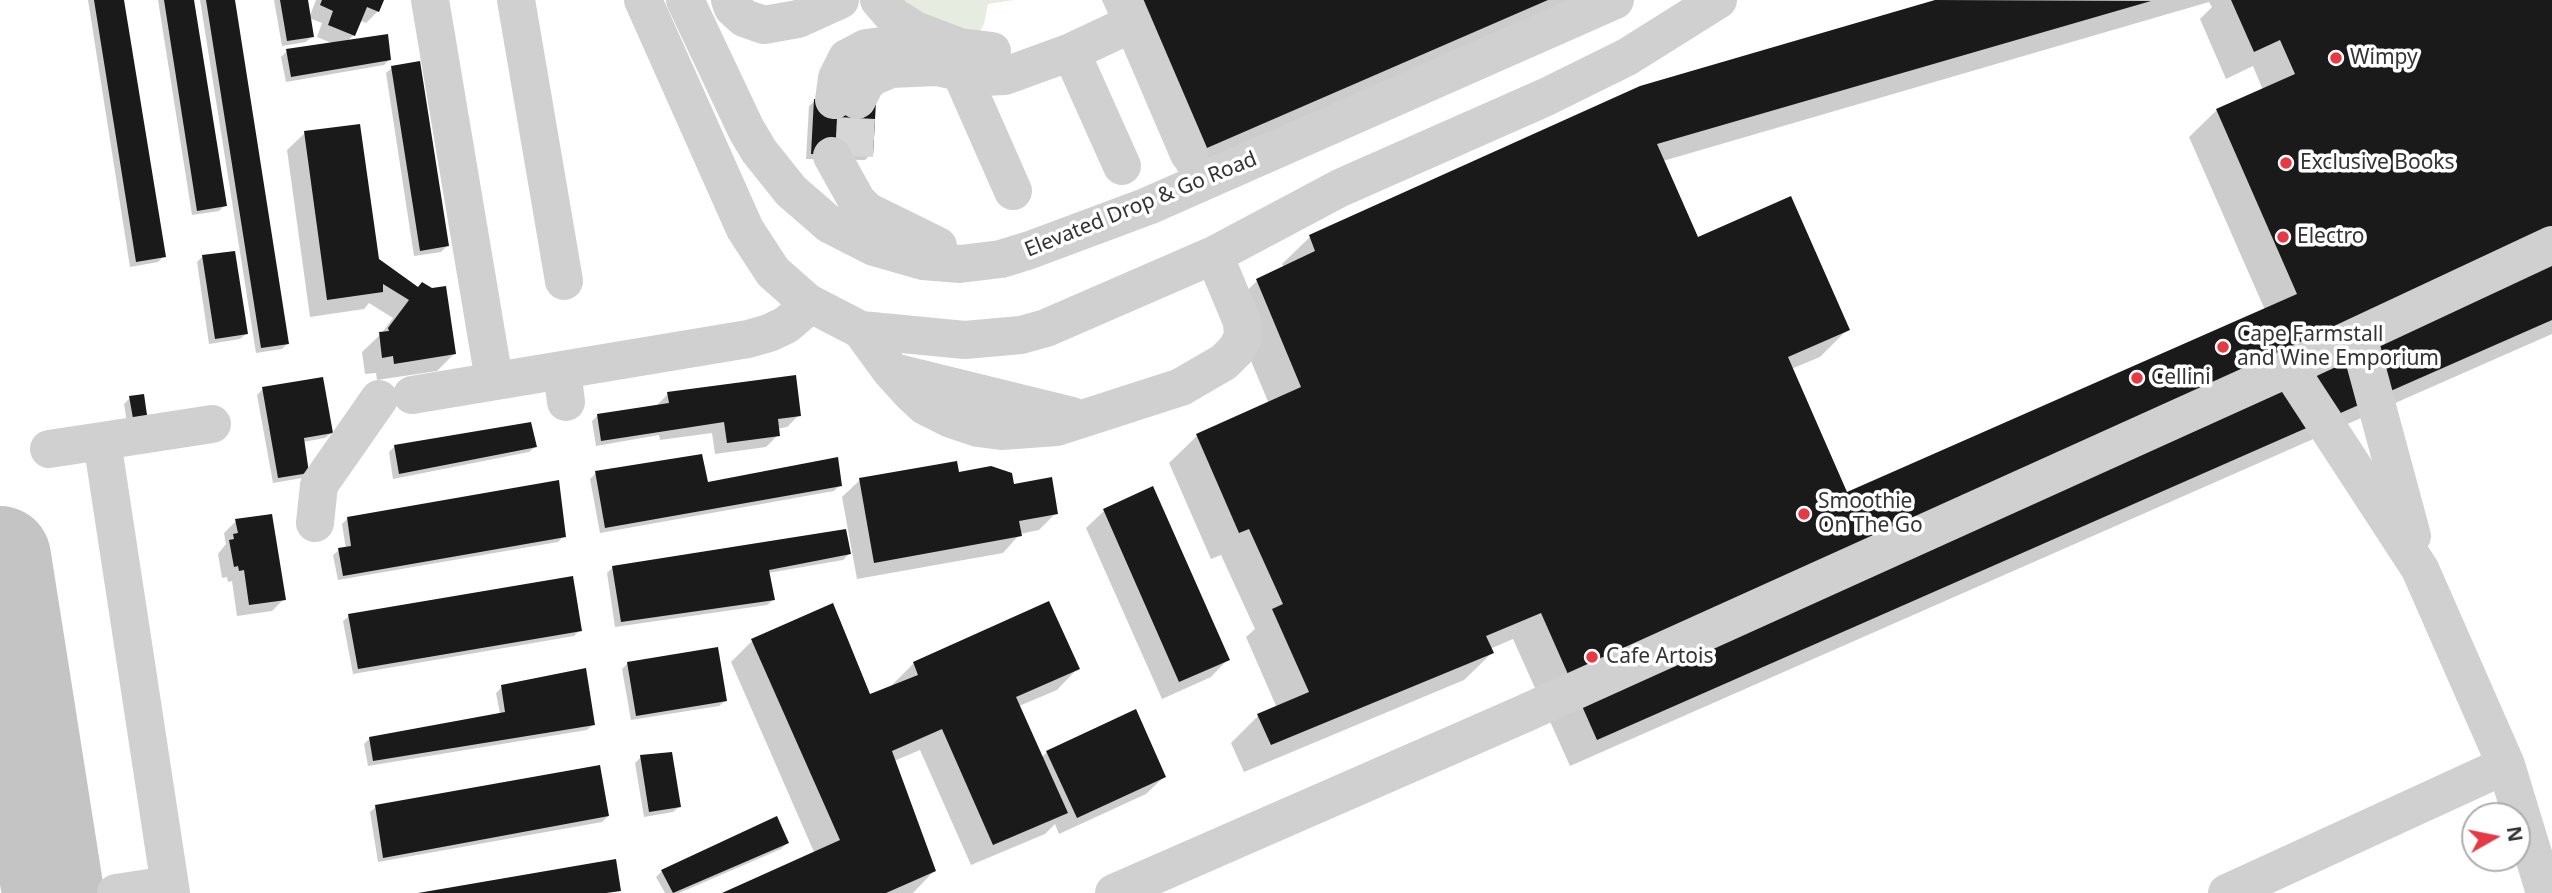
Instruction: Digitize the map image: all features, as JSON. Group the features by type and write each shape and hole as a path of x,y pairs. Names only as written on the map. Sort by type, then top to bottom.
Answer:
{"street":[{"path":"430,0 494,380"},
{"path":"516,0 564,281"},
{"path":"643,0 745,229 773,272 807,302 861,330 965,340 1021,335 1046,328 1214,255 1340,188 1546,97 1627,57 1718,0"},
{"name":"Elevated Drop & Go Road","path":"685,0 759,151 790,191 829,224 874,247 923,261 961,264 1001,259 1148,206 1615,0"},
{"path":"730,0 733,8 744,18 764,25 798,19 840,0"},
{"path":"743,0 759,6 774,6 792,0"},
{"path":"878,0 904,24 938,40 974,50 1002,51 1125,8"},
{"path":"938,40 881,46 857,52 847,58 842,66 846,100 872,77 891,69 937,67 982,77 1005,76 1071,52 1125,8"},
{"path":"1125,8 1189,154"},
{"path":"1071,52 1122,166"},
{"path":"961,73 1013,191"},
{"path":"844,163 857,201 867,211 925,239 961,264"},
{"path":"1114,893 1533,710 2289,368 2552,245"},
{"path":"861,330 891,371 925,406 951,419 978,428 1001,431 1057,427 1181,387 1224,362 1237,350 1243,337 1242,322 1214,255"},
{"path":"314,523 319,485 396,397 494,380 564,386 769,333 786,326 807,302"},
{"path":"2358,336 2420,569 2506,765 2545,893"},
{"path":"2289,368 2420,569"},
{"path":"49,449 212,424"},
{"path":"102,441 170,889 116,893"},
{"path":"2227,893 2506,765"}],"shaded area":[{"path":"899,0 1014,0 988,4 984,24 979,33 919,20"}],"building":[{"path":"94,0 124,0 166,257 136,262"},
{"path":"164,0 194,0 227,206 197,211"},
{"path":"206,0 235,0 289,344 261,348"},
{"path":"280,0 308,0 314,37 287,41"},
{"path":"322,0 384,0 379,12 367,7 355,36 328,25 333,11 320,5"},
{"path":"1133,0 1548,0 1200,151"},
{"path":"1935,0 2151,1 1657,144 1698,237 1791,196 1850,330 1788,357 1847,492 2297,294 2216,109 2295,74 2280,40 2254,52 2231,0 2552,0 2552,320 1597,740 1541,613 1486,636 1494,653 1271,745 1257,714 1309,692 1272,609 1283,604 1249,529 1239,533 1196,434 1301,387 1256,279 1315,251 1309,235 1640,86"},
{"path":"388,34 391,60 291,77 286,49"},
{"path":"420,61 449,246 420,251 391,66"},
{"path":"814,99 876,102 873,155 811,154"},
{"path":"360,124 379,259 418,287 422,282 432,288 446,286 456,354 394,364 393,356 382,358 379,332 389,331 388,328 409,300 383,284 383,292 327,300 304,131"},
{"path":"235,251 248,334 215,339 202,255"},
{"path":"796,375 801,416 778,419 780,436 727,443 724,422 601,441 597,414 669,403 667,392"},
{"path":"323,377 333,433 304,438 309,473 278,478 262,387"},
{"path":"144,394 148,422 134,424 129,396"},
{"path":"531,422 537,447 399,474 394,445"},
{"path":"702,454 708,482 838,457 842,486 605,528 595,471"},
{"path":"957,461 959,472 991,466 1012,473 1014,484 1052,477 1058,514 1019,521 1022,536 874,563 859,478"},
{"path":"559,480 566,537 343,576 338,548 351,546 347,517"},
{"path":"1153,486 1230,660 1179,682 1103,509"},
{"path":"272,514 286,600 249,605 244,570 239,571 238,566 234,567 229,540 234,539 233,534 238,533 235,519"},
{"path":"846,529 851,554 769,570 775,600 621,622 612,566"},
{"path":"573,576 582,631 358,669 348,614"},
{"path":"1049,601 1080,669 1016,697 1068,813 993,845 942,729 892,751 936,871 886,893 722,893 840,840 751,639 833,603 870,694 918,675 913,662"},
{"path":"718,647 727,701 636,716 627,662"},
{"path":"586,668 595,725 373,761 369,737 505,712 501,685"},
{"path":"1136,709 1166,777 1077,818 1046,751"},
{"path":"672,752 681,807 649,812 640,755"},
{"path":"600,765 609,816 383,858 375,805"},
{"path":"777,816 789,843 673,893 661,870"},
{"path":"616,859 621,891 418,893"}],"taxiway":[{"path":"0,557 53,893"}],"tunnel":[{"path":"854,156 857,100"}],"place":[{"name":"Wimpy","path":"2336,58"},
{"name":"Exclusive Books","path":"2286,163"},
{"name":"Electro","path":"2283,237"},
{"name":"Cape Farmstall and Wine Emporium","path":"2223,347"},
{"name":"Cellini","path":"2137,378"},
{"name":"Smoothie On The Go","path":"1804,514"},
{"name":"Cafe Artois","path":"1592,657"}]}
